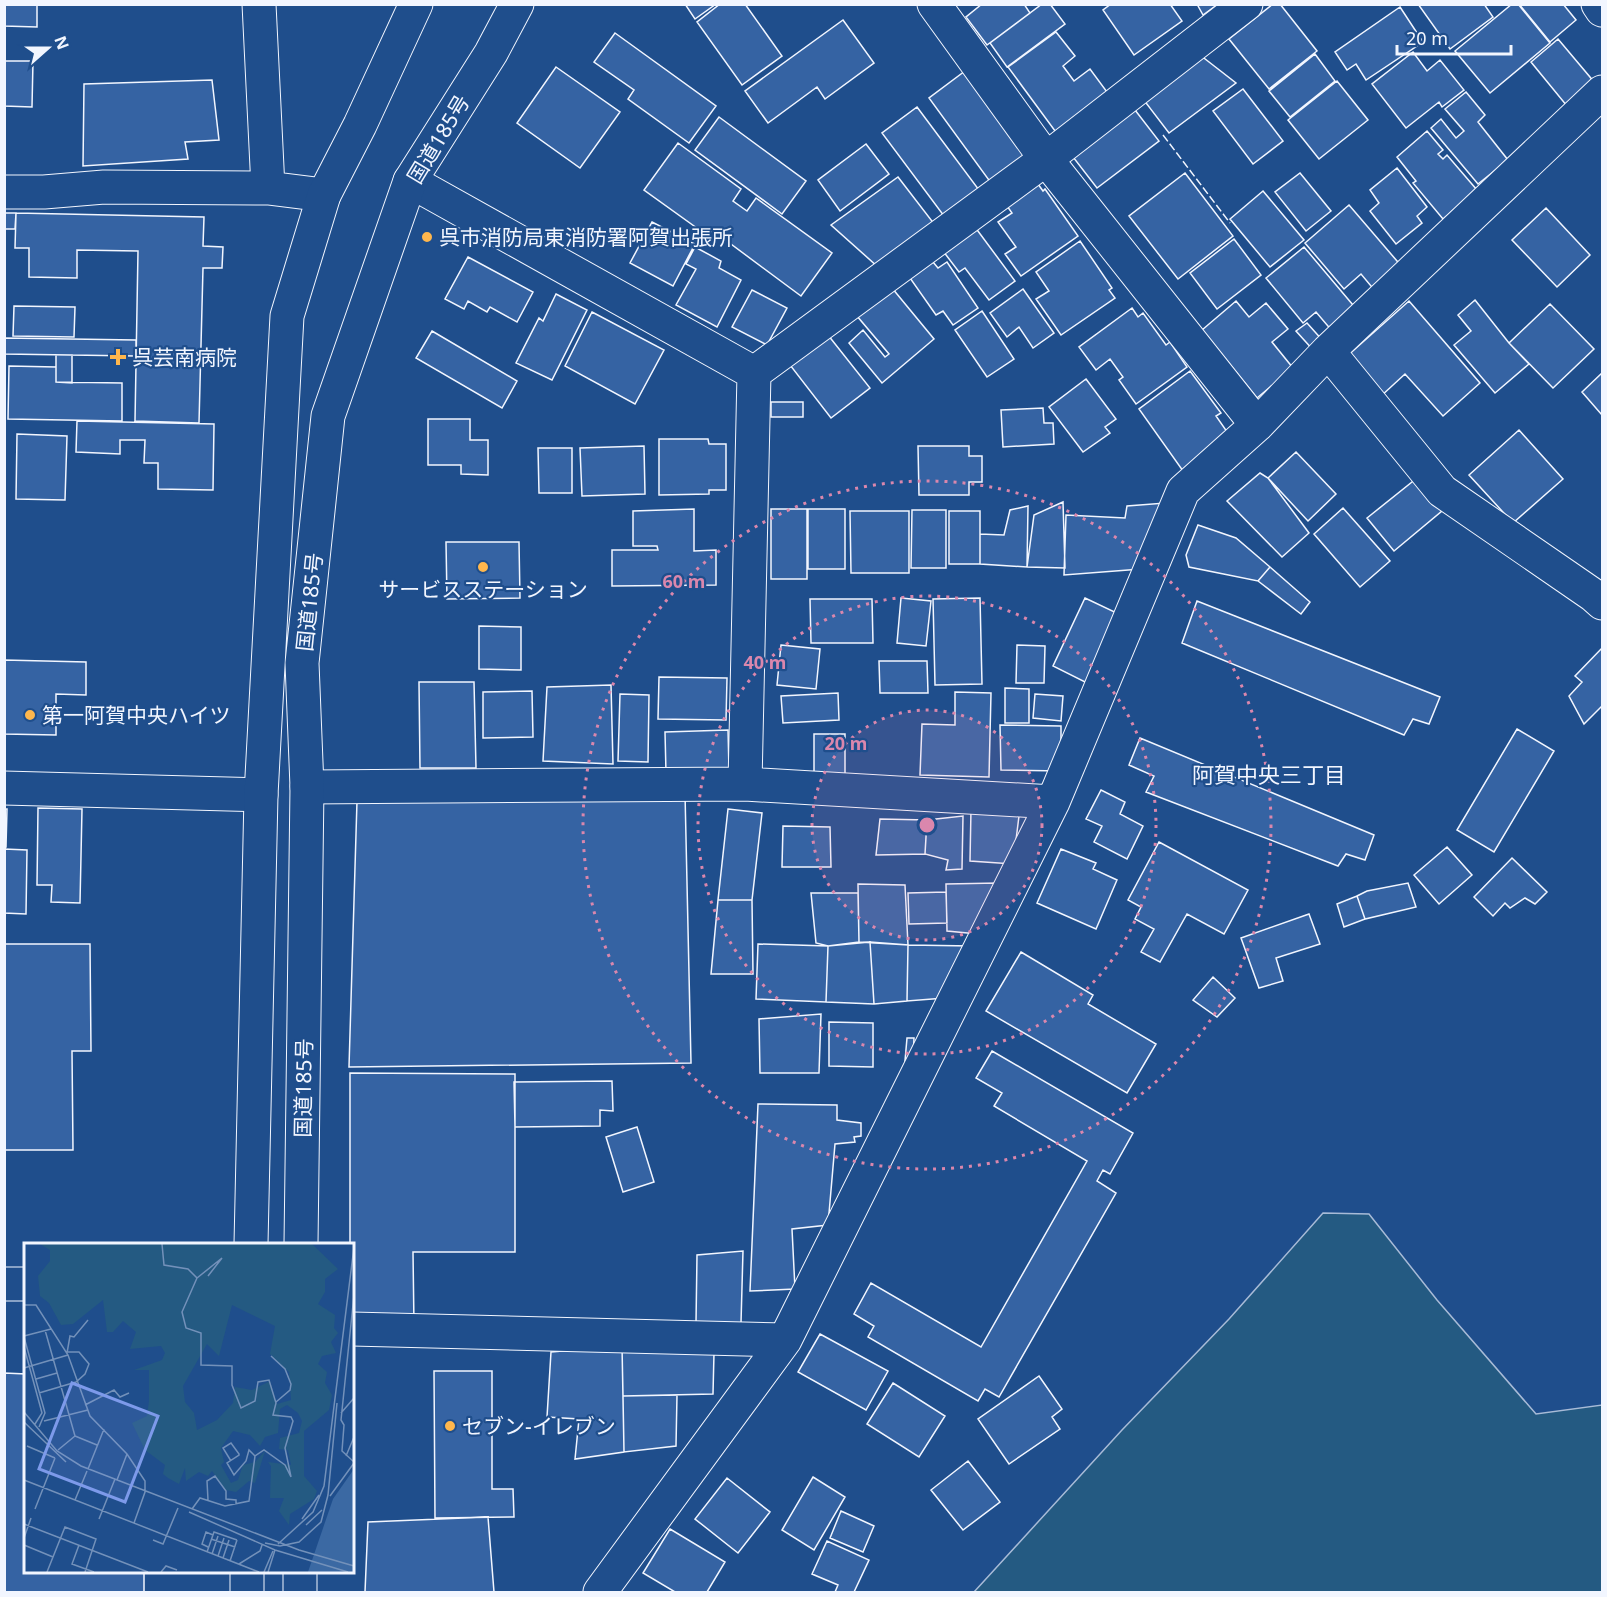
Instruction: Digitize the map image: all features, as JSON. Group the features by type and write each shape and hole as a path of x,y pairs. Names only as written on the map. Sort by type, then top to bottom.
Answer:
{"main road":[{"path":"259,4 268,188"},
{"name":"国道185号","path":"251,1243 261,795 287,316 324,195 360,125 416,4"},
{"name":"国道185号","path":"301,1243 306,787 302,663 328,416 410,181 492,53 517,4"},
{"path":"934,4 1046,159 1257,425"},
{"path":"754,373 1046,159 1246,4"},
{"path":"1598,4 1602,10"},
{"path":"600,1593 785,1340 1053,802 1183,491 1257,425 1328,351 1602,92"},
{"path":"410,181 754,373"},
{"path":"4,192 44,192 104,187 268,188 324,195"},
{"path":"1328,351 1442,491 1602,603"},
{"path":"745,784 754,373"},
{"path":"306,787 745,784 1053,802"},
{"path":"4,788 261,795"},
{"path":"4,1284 24,1284"},
{"path":"354,1329 785,1340"},
{"path":"247,1573 247,1593"},
{"path":"300,1573 300,1593"}],"shaded area":[{"path":"1323,1213 1369,1214 1437,1300 1536,1414 1602,1405 1602,1592 974,1592 1122,1430 1229,1319"}],"building":[{"path":"4,4 37,4 37,27 4,26"},
{"path":"685,4 716,4 695,19"},
{"path":"720,4 745,4 782,56 742,85 697,22"},
{"path":"982,4 1024,4 1030,13 987,45 966,17"},
{"path":"1042,4 1050,4 1065,24 1007,67 990,43"},
{"path":"1111,4 1170,4 1182,21 1134,55 1103,10"},
{"path":"1197,4 1218,4 1203,15"},
{"path":"1273,4 1280,4 1317,51 1269,89 1229,39"},
{"path":"1418,4 1484,4 1493,17 1450,49"},
{"path":"1512,4 1518,4 1550,43 1490,93 1455,51"},
{"path":"1519,4 1563,4 1576,20 1550,42"},
{"path":"1400,7 1423,42 1366,80 1356,64 1347,70 1335,52"},
{"path":"843,20 874,63 825,99 817,87 768,123 745,91"},
{"path":"1056,32 1075,56 1063,66 1074,81 1090,69 1110,96 1058,135 1008,67"},
{"path":"615,33 716,106 689,143 628,99 634,90 594,62"},
{"path":"1558,39 1595,83 1567,106 1531,62"},
{"path":"1413,52 1427,71 1440,60 1464,90 1442,107 1439,102 1406,128 1372,84"},
{"path":"1315,54 1335,81 1290,117 1269,91"},
{"path":"1200,55 1236,83 1169,133 1143,99"},
{"path":"4,61 33,61 32,107 4,106"},
{"path":"556,67 620,112 580,168 517,123"},
{"path":"965,71 1027,155 991,183 929,98"},
{"path":"212,80 219,140 185,142 188,159 83,166 84,84"},
{"path":"1337,81 1368,120 1319,159 1288,120"},
{"path":"1243,89 1283,141 1253,164 1213,111"},
{"path":"1466,92 1485,115 1478,122 1508,160 1478,184 1431,128 1441,119 1456,138 1464,131 1445,109"},
{"path":"917,107 979,190 944,216 882,133"},
{"path":"1135,110 1159,141 1097,188 1073,157"},
{"path":"719,117 806,181 782,214 695,150"},
{"path":"1427,131 1443,150 1438,154 1443,159 1447,155 1477,190 1443,219 1413,183 1416,181 1397,157"},
{"path":"678,143 741,189 733,201 747,211 756,198 832,253 801,296 712,230 708,236 644,190"},
{"path":"866,144 889,174 840,211 818,180"},
{"path":"1397,168 1427,207 1417,216 1422,223 1396,244 1370,211 1379,203 1370,190"},
{"path":"1185,173 1233,236 1178,279 1129,216"},
{"path":"1300,173 1331,211 1306,231 1275,192"},
{"path":"898,177 935,225 878,267 831,225"},
{"path":"1038,184 1043,191 1045,189 1078,236 1021,276 1005,254 1016,247 998,222 1012,213 1007,206"},
{"path":"1263,191 1304,240 1270,267 1230,219"},
{"path":"1349,205 1403,268 1376,292 1361,274 1344,289 1305,243"},
{"path":"1546,208 1590,255 1557,287 1512,240"},
{"path":"4,213 16,213 15,229 4,229"},
{"path":"16,213 204,217 203,246 223,247 222,268 203,268 199,423 135,421 138,251 77,250 77,278 29,277 29,248 15,248"},
{"path":"652,222 695,244 673,286 630,263"},
{"path":"972,223 1015,281 989,300 965,268 959,272 940,247"},
{"path":"1234,239 1261,275 1217,309 1190,273"},
{"path":"1080,241 1112,288 1109,290 1115,298 1061,335 1036,299 1049,291 1036,272"},
{"path":"695,247 721,261 719,268 741,280 717,327 676,305 696,269 686,264"},
{"path":"1304,247 1358,311 1333,332 1316,312 1303,323 1266,278"},
{"path":"468,257 533,292 517,322 490,307 487,312 468,301 464,309 445,299"},
{"path":"933,262 938,268 947,262 978,308 953,325 943,311 936,315 910,278"},
{"path":"892,288 934,339 882,383 849,343 863,330 885,357 889,354 857,316"},
{"path":"1023,289 1054,333 1033,348 1019,327 1007,337 990,313"},
{"path":"752,290 787,308 767,345 732,327"},
{"path":"556,294 587,310 552,380 516,363 539,318 543,321"},
{"path":"1475,300 1529,364 1495,393 1454,345 1471,331 1458,315"},
{"path":"1236,301 1249,317 1266,303 1288,329 1272,342 1293,368 1257,398 1202,330"},
{"path":"1409,301 1480,383 1443,416 1405,374 1380,397 1346,357"},
{"path":"1550,304 1594,349 1553,388 1509,343"},
{"path":"14,306 75,307 74,337 13,336"},
{"path":"1132,308 1138,317 1143,313 1166,345 1170,342 1187,367 1136,404 1119,380 1123,377 1110,359 1096,370 1079,347"},
{"path":"982,311 1014,359 987,377 955,330"},
{"path":"592,312 664,350 635,404 565,366"},
{"path":"1307,323 1324,342 1314,351 1296,331"},
{"path":"432,331 517,381 502,408 416,358"},
{"path":"828,335 870,388 831,418 790,365"},
{"path":"4,338 136,340 136,356 4,354"},
{"path":"56,355 72,355 72,383 56,382"},
{"path":"9,366 56,367 56,382 122,383 122,421 8,419"},
{"path":"1190,371 1221,413 1216,416 1230,436 1183,471 1139,409"},
{"path":"1602,373 1602,415 1582,392"},
{"path":"1086,379 1116,419 1105,427 1110,433 1083,452 1049,407"},
{"path":"771,402 803,402 803,417 771,417"},
{"path":"1043,408 1044,423 1053,423 1054,444 1003,447 1001,410"},
{"path":"428,419 470,419 470,440 488,440 488,475 461,474 461,465 428,465"},
{"path":"77,421 214,424 213,490 158,489 158,463 144,463 145,440 120,440 120,454 76,452"},
{"path":"1519,430 1563,479 1513,523 1469,475"},
{"path":"17,434 67,436 65,500 16,499"},
{"path":"659,439 708,439 709,444 726,444 726,490 709,490 709,494 659,495"},
{"path":"644,446 645,494 582,496 580,448"},
{"path":"918,446 969,446 969,456 982,456 982,482 969,482 969,495 919,495"},
{"path":"538,448 572,448 572,493 539,493"},
{"path":"1296,452 1336,494 1308,521 1268,478"},
{"path":"1260,473 1268,478 1309,533 1282,557 1227,501"},
{"path":"1422,474 1448,506 1394,551 1367,518"},
{"path":"1063,502 1065,568 1027,567 1034,515"},
{"path":"1178,502 1141,569 1064,575 1066,515 1125,518 1127,506"},
{"path":"1028,506 1027,567 980,564 980,534 1004,535 1010,510"},
{"path":"1343,508 1390,561 1360,587 1314,534"},
{"path":"694,509 694,551 716,550 716,585 612,586 612,550 658,550 657,546 633,546 633,511"},
{"path":"771,509 807,509 807,579 771,579"},
{"path":"808,509 845,509 845,569 808,569"},
{"path":"912,510 946,510 946,568 911,568"},
{"path":"850,511 909,511 909,573 851,573"},
{"path":"949,511 980,511 980,564 949,564"},
{"path":"1198,525 1236,538 1270,567 1258,581 1189,567 1186,555"},
{"name":"サービスステーション","path":"446,542 519,542 520,598 447,599"},
{"path":"1270,567 1310,602 1301,614 1258,581"},
{"path":"901,598 931,601 926,646 897,643"},
{"path":"980,598 982,684 935,685 933,599"},
{"path":"1085,598 1121,615 1089,684 1053,666"},
{"path":"810,599 872,599 873,643 811,643"},
{"path":"1197,601 1440,697 1429,724 1413,719 1404,735 1182,643"},
{"path":"479,626 521,627 521,670 479,669"},
{"path":"781,645 820,649 816,689 777,685"},
{"path":"1017,645 1045,646 1044,683 1016,683"},
{"path":"1602,648 1602,706 1584,724 1569,696 1582,682 1575,676"},
{"name":"第一阿賀中央ハイツ","path":"4,660 86,662 86,695 56,694 56,735 4,734"},
{"path":"879,661 927,661 928,693 880,693"},
{"path":"659,677 727,678 726,720 658,719"},
{"path":"419,682 474,682 476,768 420,768"},
{"path":"611,685 613,764 543,761 547,687"},
{"path":"1005,688 1029,689 1029,723 1005,723"},
{"path":"532,691 533,737 483,738 483,692"},
{"path":"955,692 991,693 989,777 920,775 922,724 955,725"},
{"path":"838,693 839,720 783,723 781,696"},
{"path":"620,694 649,695 648,762 618,761"},
{"path":"1035,694 1063,696 1061,721 1033,718"},
{"path":"1000,725 1061,726 1061,771 1001,770"},
{"path":"1517,729 1554,751 1494,852 1457,830"},
{"path":"728,730 729,771 666,773 665,732"},
{"path":"814,734 845,734 845,780 814,780"},
{"path":"1140,738 1374,835 1365,860 1346,854 1338,866 1146,792 1154,776 1129,765"},
{"path":"1101,790 1125,802 1120,814 1143,826 1127,859 1094,842 1102,826 1086,819"},
{"path":"685,793 691,1063 349,1067 357,801"},
{"path":"38,808 82,809 80,903 51,902 52,885 37,885"},
{"path":"1020,808 1013,864 970,861 971,809"},
{"path":"4,809 7,809 6,847 4,847"},
{"path":"728,809 762,813 752,900 718,900"},
{"path":"963,816 962,869 946,870 948,860 925,854 927,820"},
{"path":"880,819 927,820 925,854 876,855"},
{"path":"783,826 830,827 831,867 782,867"},
{"path":"1159,842 1248,890 1224,934 1187,914 1160,962 1141,952 1154,929 1135,919 1141,907 1128,900"},
{"path":"1447,847 1472,875 1439,904 1414,875"},
{"path":"4,849 27,850 26,914 4,913"},
{"path":"1061,849 1096,863 1093,869 1117,880 1096,929 1037,903"},
{"path":"1512,858 1547,892 1535,904 1525,898 1510,908 1505,903 1493,916 1474,897"},
{"path":"998,883 978,934 947,931 946,884"},
{"path":"1408,883 1416,907 1365,919 1357,896 1367,891"},
{"path":"858,884 905,885 908,945 859,942"},
{"path":"946,892 947,923 909,924 908,893"},
{"path":"811,893 858,893 859,942 828,946 816,943"},
{"path":"1357,896 1365,919 1344,927 1337,904"},
{"path":"718,900 752,900 753,974 711,974"},
{"path":"1309,914 1320,944 1276,958 1283,981 1259,988 1241,938"},
{"path":"870,942 874,1004 826,1002 828,946"},
{"path":"870,942 908,945 907,1001 874,1004"},
{"path":"4,944 90,944 91,1051 72,1051 73,1150 4,1150"},
{"path":"758,944 828,946 826,1002 756,999"},
{"path":"908,945 972,946 945,998 907,1001"},
{"path":"1021,952 1093,995 1088,1004 1156,1044 1127,1093 986,1011"},
{"path":"1213,977 1235,998 1217,1017 1193,1000"},
{"path":"821,1014 819,1073 760,1073 759,1019"},
{"path":"829,1022 873,1023 873,1067 829,1066"},
{"path":"907,1038 914,1038 913,1061 905,1061"},
{"path":"992,1051 1133,1133 1110,1174 1103,1170 1097,1181 1116,1193 999,1397 985,1389 978,1401 868,1337 874,1326 854,1314 871,1283 981,1347 1087,1161 994,1106 1002,1093 976,1078"},
{"path":"350,1073 515,1074 515,1252 413,1252 414,1326 354,1326 354,1243 350,1243"},
{"path":"612,1081 613,1111 600,1110 600,1126 515,1127 514,1082"},
{"path":"758,1104 837,1105 837,1120 861,1123 861,1136 854,1137 855,1142 835,1144 828,1225 792,1229 795,1289 750,1291"},
{"path":"637,1127 654,1182 623,1192 606,1137"},
{"path":"743,1251 741,1323 696,1323 697,1255"},
{"path":"820,1334 888,1371 866,1410 798,1372"},
{"path":"622,1346 624,1452 575,1459 579,1419 547,1417 551,1352"},
{"path":"622,1346 714,1353 713,1394 623,1396"},
{"path":"434,1371 492,1371 492,1489 513,1489 514,1517 435,1518"},
{"path":"4,1373 24,1374 24,1573 144,1573 144,1592 4,1592"},
{"path":"1039,1376 1062,1409 1052,1417 1060,1429 1009,1464 978,1419"},
{"path":"893,1383 945,1416 919,1457 867,1424"},
{"path":"677,1395 676,1446 624,1452 623,1396"},
{"path":"968,1461 1000,1502 963,1530 931,1490"},
{"path":"813,1477 845,1497 814,1550 782,1530"},
{"path":"727,1478 770,1512 738,1553 695,1519"},
{"path":"841,1511 874,1526 863,1552 830,1538"},
{"path":"488,1517 494,1592 365,1592 368,1522"},
{"path":"670,1529 725,1562 707,1592 675,1592 643,1573"},
{"path":"827,1541 869,1560 854,1592 835,1592 838,1585 812,1574"}],"fence":[{"path":"1163,135 1230,223"}],"place":[{"name":"呉市消防局東消防署阿賀出張所","path":"427,237"},
{"name":"呉芸南病院","path":"118,357"},
{"name":"サービスステーション","path":"483,567"},
{"name":"第一阿賀中央ハイツ","path":"30,715"},
{"name":"セブン-イレブン","path":"450,1426"}],"district":[{"name":"阿賀中央三丁目","path":"1269,774"}]}
